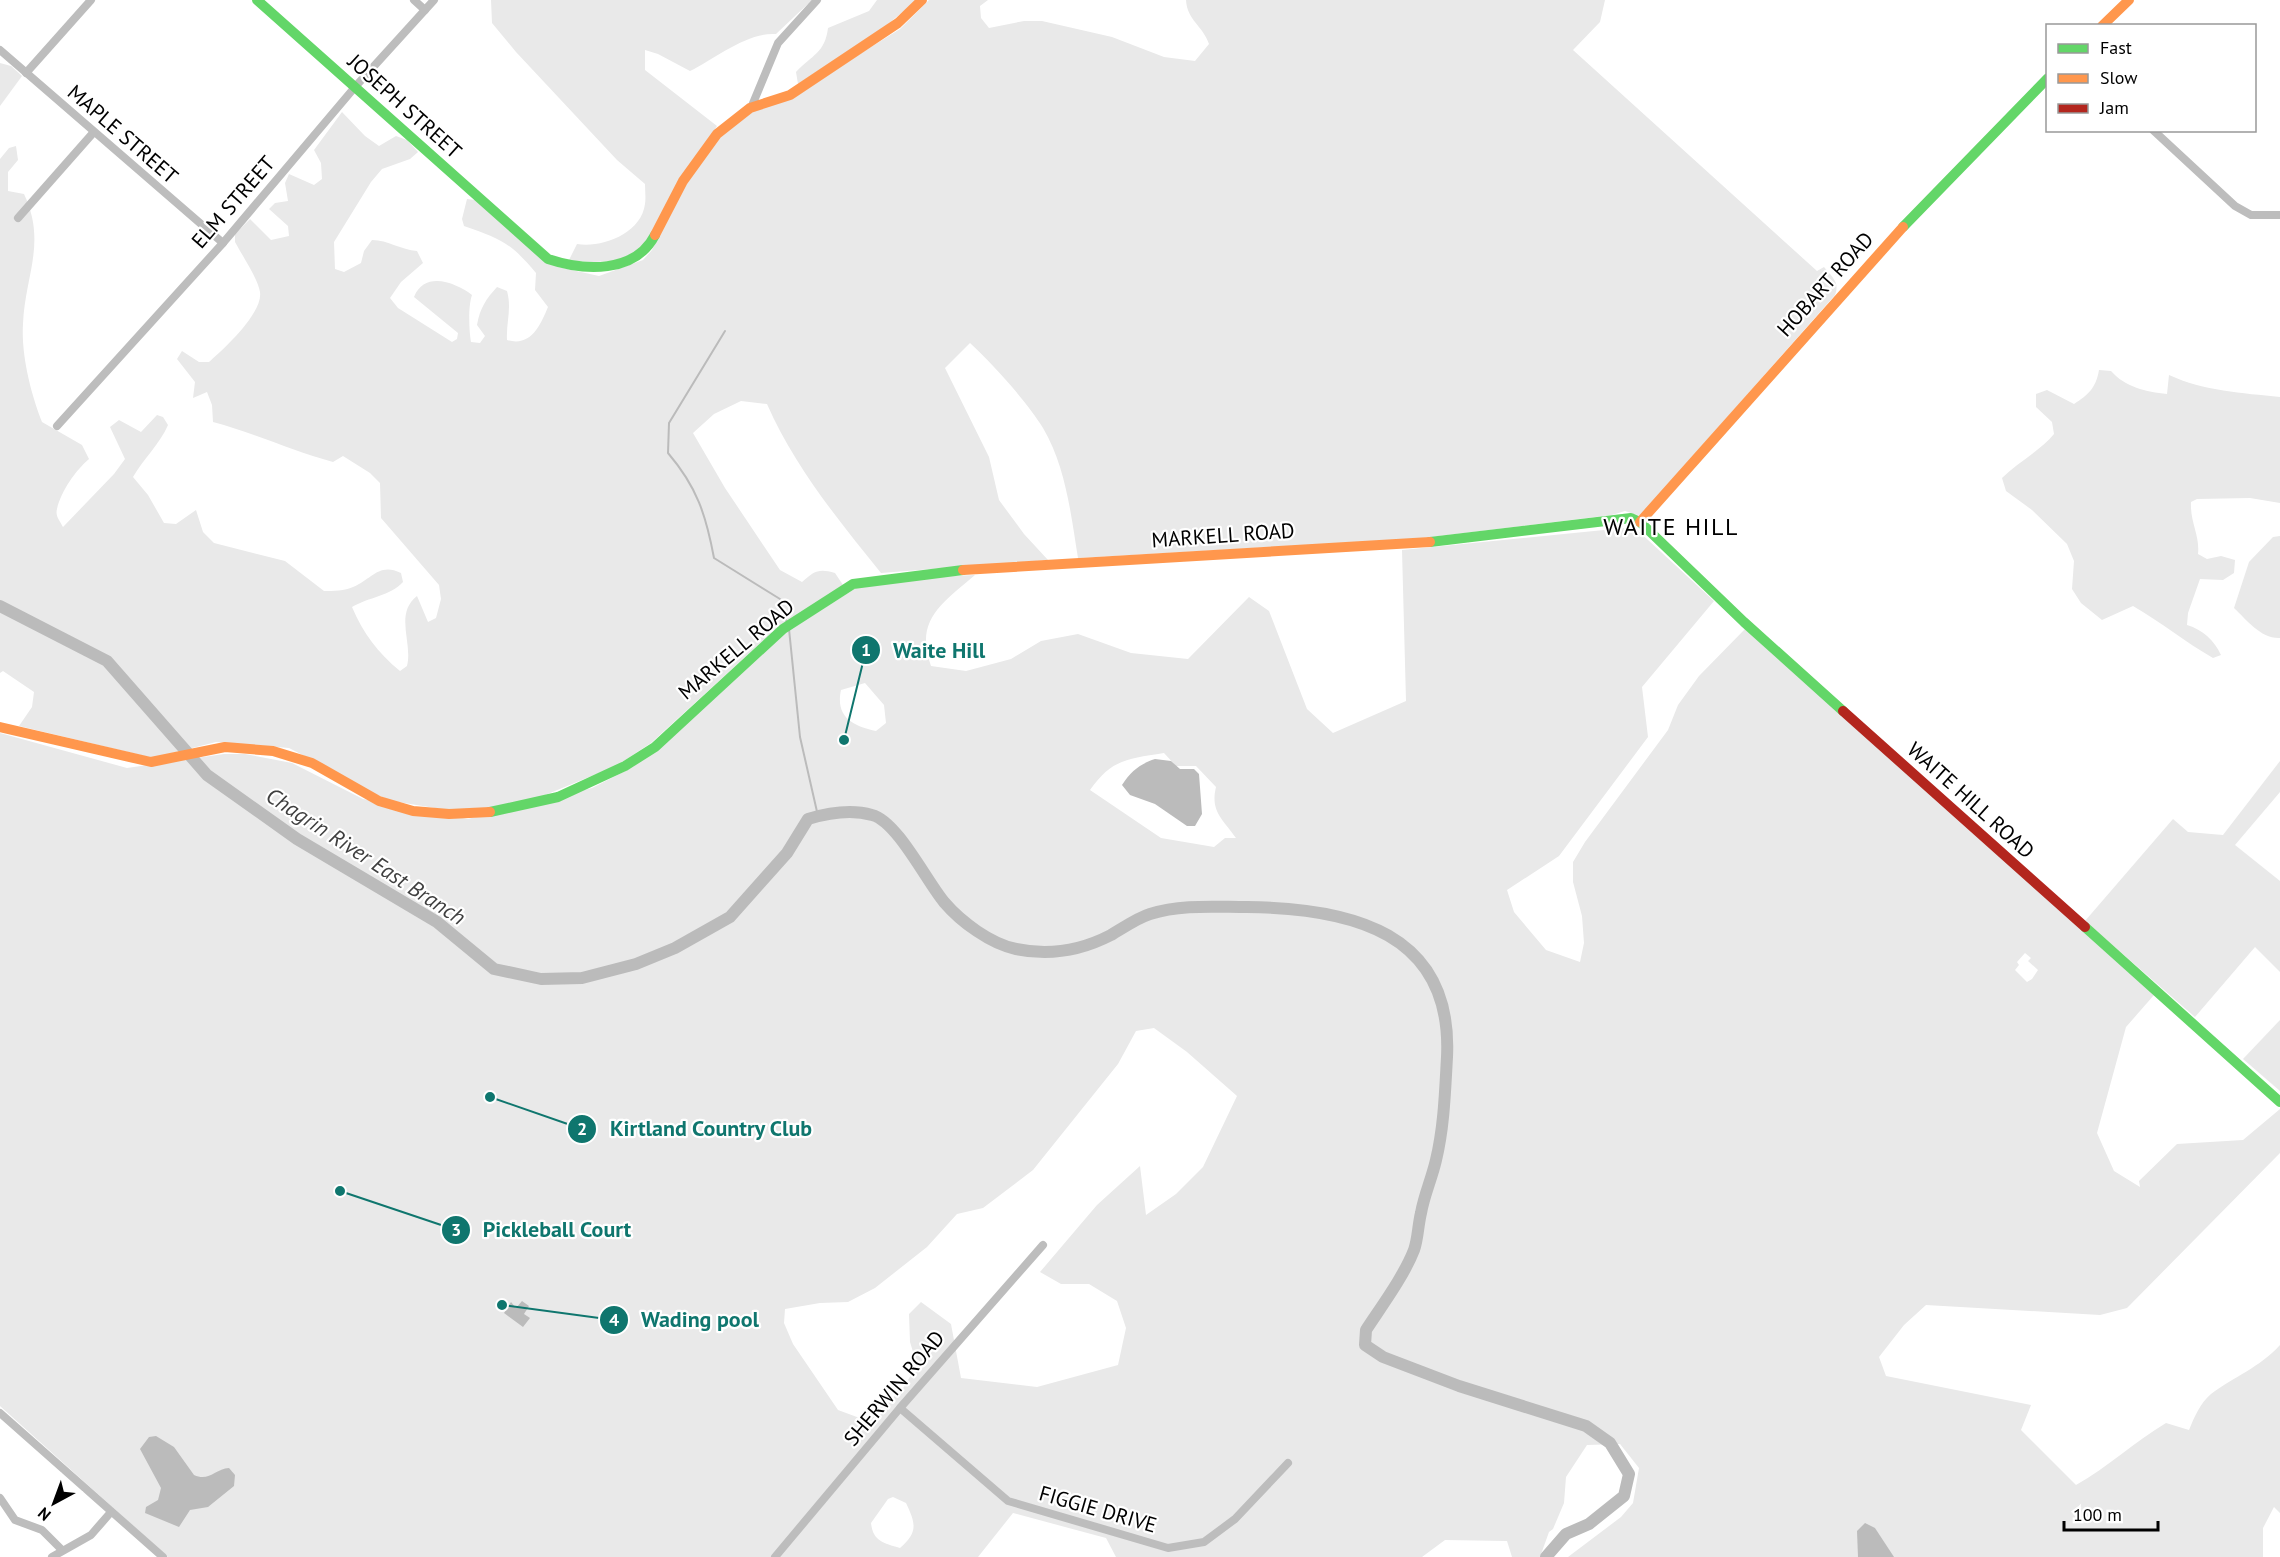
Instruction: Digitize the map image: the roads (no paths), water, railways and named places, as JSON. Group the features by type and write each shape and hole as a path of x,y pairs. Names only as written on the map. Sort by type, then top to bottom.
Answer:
{"street":[{"path":"26,73 91,0"},
{"name":"JOSEPH STREET","path":"256,0 527,242 548,259 565,266 597,266 639,257 648,249 684,181 717,134 751,108"},
{"path":"414,0 425,10"},
{"name":"ELM STREET","path":"57,426 223,243 355,87 434,0"},
{"path":"751,108 778,43 817,0"},
{"path":"751,108 790,95 898,23 922,0"},
{"path":"2104,24 2129,0"},
{"name":"MAPLE STREET","path":"0,50 93,133 223,243"},
{"name":"HOBART ROAD","path":"1640,522 1878,253 2046,80"},
{"path":"2155,132 2235,206 2251,215 2280,215"},
{"path":"18,218 93,133"},
{"name":"MARKELL ROAD","path":"0,727 151,762 176,760 219,747 292,755 311,763 345,785 380,801 412,810 467,816 500,812 569,791 613,774 633,762 655,747 783,629 853,584 900,576 1443,541 1631,518 1640,522"},
{"name":"WAITE HILL ROAD","path":"1640,522 1744,621 2280,1102"},
{"name":"SHERWIN ROAD","path":"775,1557 900,1408 1043,1245"},
{"name":"FIGGIE DRIVE","path":"900,1408 1008,1501 1168,1548 1204,1542 1235,1519 1288,1463"},
{"path":"0,1413 163,1557"},
{"path":"0,1498 15,1520 42,1530 62,1550"},
{"path":"52,1557 91,1535 111,1512"}],"waterway":[{"path":"725,331 669,423 668,453 686,478 699,502 708,528 714,558 780,599 787,623"},
{"name":"Chagrin River East Branch","path":"0,606 107,661 207,775 297,839 437,922 494,969 541,979 582,978 636,964 675,948 730,917 787,853 808,819 848,812 864,813 882,820 911,853 951,910 987,937 1016,949 1053,952 1077,948 1111,935 1150,914 1198,907 1247,907 1323,913 1358,922 1388,936 1414,955 1433,981 1444,1015 1446,1083 1439,1148 1422,1206 1415,1246 1398,1281 1366,1330 1365,1345 1383,1357 1459,1386 1586,1426 1610,1443 1629,1474 1624,1496 1589,1524 1566,1534 1546,1557"},
{"path":"789,629 800,737 818,816"}],"place":[{"name":"Waite Hill","path":"844,740"},
{"name":"Kirtland Country Club","path":"490,1097"},
{"name":"Pickleball Court","path":"340,1191"},
{"name":"Wading pool","path":"502,1305"}],"district":[{"name":"WAITE HILL","path":"1671,526"}]}
